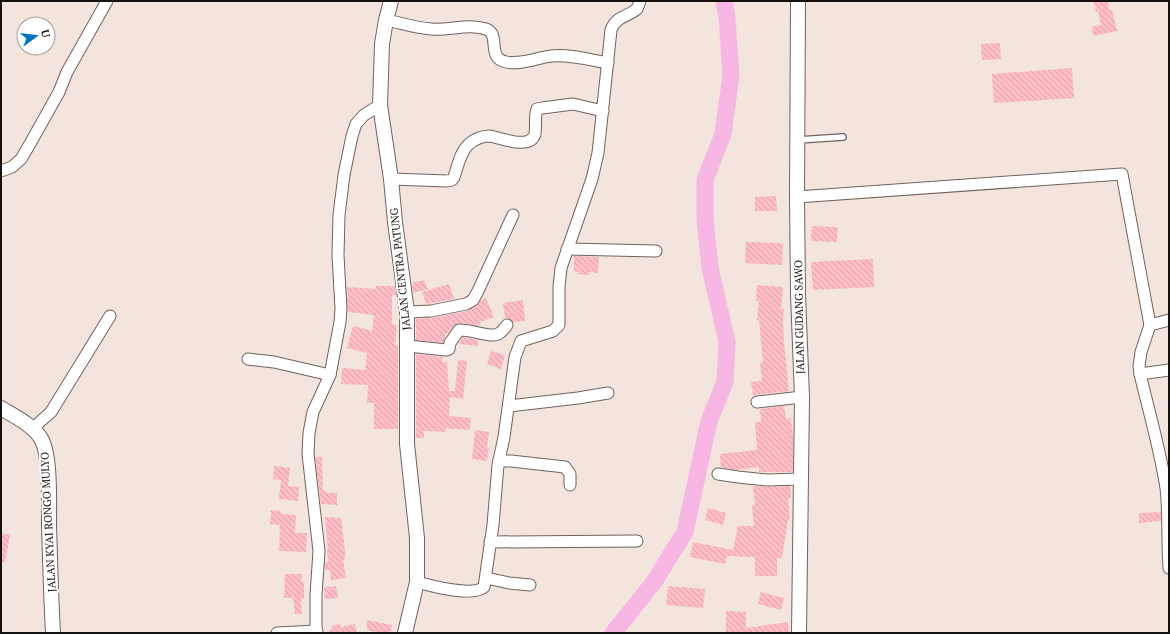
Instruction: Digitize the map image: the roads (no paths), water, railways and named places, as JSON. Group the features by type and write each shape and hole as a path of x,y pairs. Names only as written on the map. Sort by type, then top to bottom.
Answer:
{"street":[{"path":"1,171 12,167 21,159 59,92 67,72 107,1"},
{"name":"JALAN CENTRA PATUNG","path":"391,1 382,44 380,105 391,179 406,312 408,346 407,444 416,525 417,582 405,633"},
{"path":"417,582 443,589 477,591 484,587 499,461 509,406 515,357 521,341 553,331 559,325 559,281 561,268 592,179 598,153 613,25 620,18 636,9 640,1"},
{"name":"JALAN GUDANG SAWO","path":"798,1 797,197 802,397 799,633"},
{"path":"386,20 431,29 448,29 470,26 485,28 491,31 494,35 494,50 497,56 503,61 515,63 560,56 572,56 608,63"},
{"path":"391,179 452,180 462,153 468,144 473,141 489,136 518,143 531,140 535,135 537,109 573,104 603,111"},
{"path":"277,633 316,632 316,595 319,551 308,454 309,433 313,412 330,375 341,309 338,255 338,215 352,136 356,124 364,115 380,105"},
{"path":"797,197 1122,174 1150,325 1139,366 1162,463 1168,515 1169,568"},
{"path":"406,312 431,311 451,308 466,304 473,300 512,215"},
{"path":"567,249 656,251"},
{"path":"32,429 51,412 110,316"},
{"path":"1150,325 1169,320"},
{"path":"408,346 447,350 459,330 494,336 508,325"},
{"path":"248,359 274,362 330,375"},
{"path":"1140,374 1169,370"},
{"path":"509,406 608,393"},
{"path":"757,402 802,397"},
{"name":"JALAN KYAI RONGO MULYO","path":"1,409 24,422 41,437 46,452 52,633"},
{"path":"499,461 511,461 565,468 570,475 570,485"},
{"path":"718,474 767,480 800,479"},
{"path":"490,542 637,541"},
{"path":"486,578 509,584 530,585"}],"lane":[{"path":"798,140 843,136"}],"waterway":[{"path":"613,633 654,582 685,532 709,421 725,382 727,342 710,268 705,219 705,180 723,134 731,75 727,18 724,1"}]}
